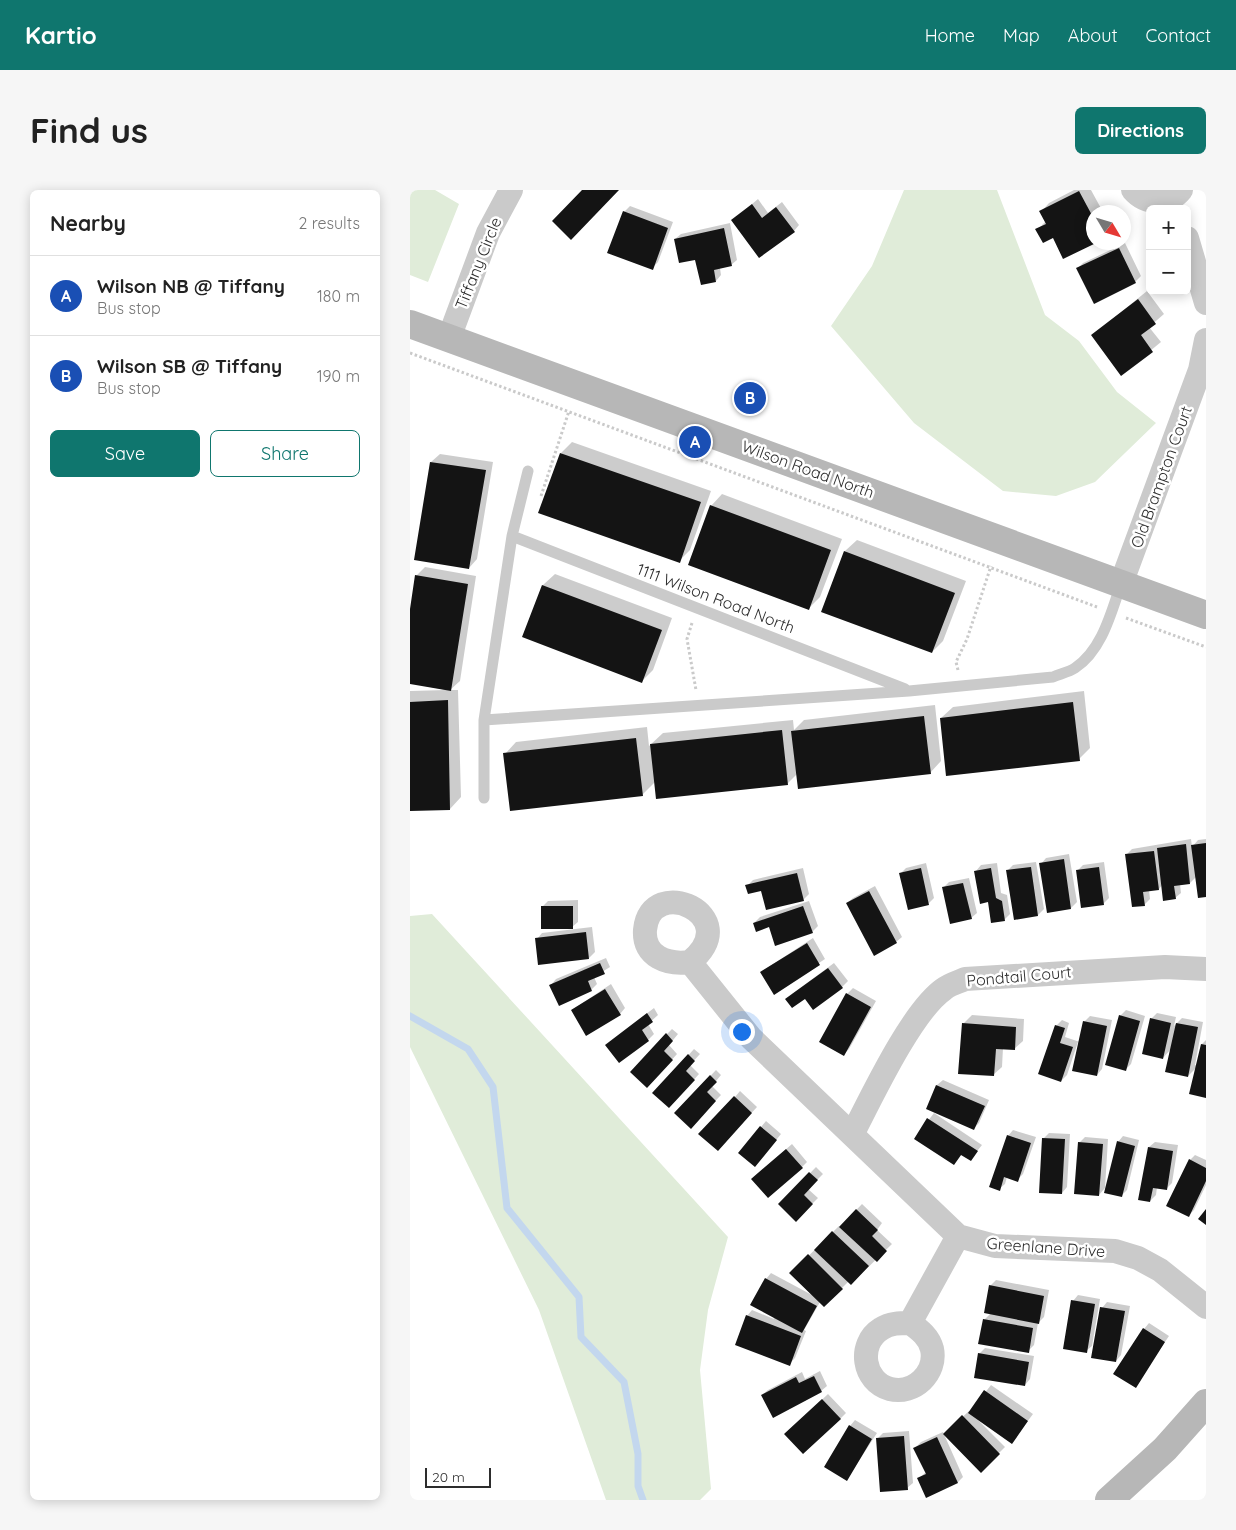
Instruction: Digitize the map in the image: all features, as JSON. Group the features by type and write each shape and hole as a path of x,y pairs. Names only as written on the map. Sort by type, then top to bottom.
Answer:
{"main road":[{"name":"Wilson Road North","path":"410,324 1206,615"},
{"path":"1109,1500 1165,1449 1206,1403"}],"street":[{"name":"Tiffany Circle","path":"449,338 488,233 511,190"},
{"path":"1133,190 1146,200 1177,199"},
{"path":"1191,250 1206,303"},
{"name":"Old Brampton Court","path":"1121,584 1203,371 1206,340"},
{"name":"Greenlane Drive","path":"690,962 751,1038 853,1132 958,1236 995,1246 1115,1251 1138,1258 1160,1270 1206,1307"},
{"name":"Pondtail Court","path":"853,1132 890,1064 925,1009 944,989 965,979 1155,967 1206,969"},
{"path":"910,1323 958,1236"}],"lane":[{"path":"484,798 484,720 512,536 528,471"},
{"name":"1111 Wilson Road North","path":"512,536 908,691"},
{"name":"1111 Wilson Road North","path":"484,720 908,691 1053,677 1074,668 1093,652 1112,612 1121,584"}],"path":[{"path":"410,353 1206,647"},
{"path":"538,504 569,411"},
{"path":"960,685 956,662 968,639 991,566"},
{"path":"698,609 686,639 699,706"}],"green space":[{"path":"410,190 435,190 459,204 428,282 410,275"},
{"path":"904,190 997,190 1045,315 1079,341 1117,392 1156,423 1095,482 1056,496 1003,491 914,423 831,326 872,266"},
{"path":"432,914 728,1237 708,1310 700,1370 711,1489 700,1500 606,1500 539,1310 410,1047 410,916"}],"building":[{"path":"582,190 619,190 571,240 552,221"},
{"path":"1079,191 1086,205 1086,248 1063,259 1053,238 1043,243 1035,229 1046,224 1039,211"},
{"path":"752,204 762,218 776,207 795,232 759,258 731,220"},
{"path":"623,211 668,228 653,270 607,253"},
{"path":"724,228 732,266 714,270 716,282 701,285 695,260 679,263 674,239"},
{"path":"1115,250 1120,250 1136,283 1094,304 1076,268"},
{"path":"1138,299 1156,324 1141,335 1153,352 1121,376 1091,335"},
{"path":"560,453 701,502 680,563 538,513"},
{"path":"430,462 486,470 469,569 414,560"},
{"path":"710,505 831,550 809,610 688,565"},
{"path":"844,551 955,593 932,653 821,612"},
{"path":"415,575 468,584 451,691 410,684 410,609"},
{"path":"542,585 662,630 642,683 522,637"},
{"path":"448,700 450,810 410,811 410,702"},
{"path":"1073,702 1080,761 946,776 940,718"},
{"path":"924,716 931,774 798,789 791,731"},
{"path":"782,730 788,785 656,799 650,744"},
{"path":"636,738 643,796 510,811 503,753"},
{"path":"1206,843 1206,897 1198,898 1191,845"},
{"path":"1186,844 1190,884 1174,886 1176,899 1163,901 1157,848"},
{"path":"1154,851 1159,890 1143,892 1145,906 1132,907 1125,854"},
{"path":"1064,859 1071,909 1047,913 1039,863"},
{"path":"1031,867 1038,916 1014,920 1006,870"},
{"path":"1099,867 1104,905 1081,908 1076,870"},
{"path":"921,868 929,905 908,910 899,873"},
{"path":"991,868 996,898 1002,901 1005,921 991,923 988,902 980,904 974,871"},
{"path":"797,873 804,901 766,910 761,891 748,894 745,885"},
{"path":"963,883 972,919 950,924 942,887"},
{"path":"869,891 897,943 874,956 846,903"},
{"path":"541,906 573,906 573,929 541,929"},
{"path":"803,906 813,933 775,946 769,927 756,932 753,923"},
{"path":"586,932 589,959 538,965 535,938"},
{"path":"807,943 820,965 774,995 760,972"},
{"path":"600,963 605,974 588,981 592,991 559,1006 549,985"},
{"path":"828,968 843,988 813,1010 805,999 792,1008 785,999"},
{"path":"605,989 621,1015 586,1036 571,1010"},
{"path":"846,993 871,1007 844,1056 819,1042"},
{"path":"647,1013 653,1022 642,1030 649,1041 619,1063 605,1045"},
{"path":"1119,1015 1140,1021 1126,1071 1105,1065"},
{"path":"1150,1018 1171,1023 1163,1059 1142,1054"},
{"path":"1083,1021 1107,1026 1097,1076 1072,1071"},
{"path":"962,1023 1016,1027 1015,1050 996,1049 994,1076 958,1074"},
{"path":"1176,1023 1198,1027 1188,1077 1165,1072"},
{"path":"1055,1025 1065,1028 1060,1043 1073,1047 1061,1082 1038,1074"},
{"path":"666,1033 673,1041 664,1051 673,1060 647,1088 630,1072"},
{"path":"1201,1044 1206,1045 1206,1098 1189,1094"},
{"path":"688,1054 695,1061 686,1071 695,1080 669,1108 652,1093"},
{"path":"710,1075 717,1082 707,1092 716,1101 691,1129 674,1113"},
{"path":"936,1085 985,1106 974,1130 926,1109"},
{"path":"734,1096 752,1113 718,1151 698,1134"},
{"path":"927,1118 978,1151 971,1161 961,1155 954,1165 914,1139"},
{"path":"760,1126 777,1140 755,1167 738,1153"},
{"path":"1007,1135 1031,1143 1018,1182 1004,1177 1000,1191 989,1187"},
{"path":"1042,1138 1065,1139 1062,1194 1039,1193"},
{"path":"1117,1141 1135,1146 1122,1197 1104,1193"},
{"path":"1078,1142 1103,1144 1099,1196 1074,1194"},
{"path":"1148,1147 1173,1151 1167,1190 1153,1188 1150,1202 1138,1200"},
{"path":"786,1149 803,1168 768,1198 751,1179"},
{"path":"1189,1159 1206,1168 1206,1181 1189,1217 1166,1206"},
{"path":"809,1172 818,1180 804,1195 813,1204 796,1222 778,1204"},
{"path":"856,1209 878,1230 872,1236 887,1251 877,1262 839,1227"},
{"path":"1206,1209 1206,1225 1198,1219"},
{"path":"832,1231 869,1266 851,1285 814,1250"},
{"path":"808,1254 843,1289 824,1307 789,1273"},
{"path":"765,1278 817,1306 802,1333 750,1305"},
{"path":"989,1285 1044,1296 1039,1324 984,1313"},
{"path":"1071,1300 1095,1304 1087,1353 1063,1349"},
{"path":"1100,1307 1125,1311 1116,1362 1091,1358"},
{"path":"746,1315 801,1336 790,1366 735,1345"},
{"path":"983,1319 1033,1328 1029,1353 978,1344"},
{"path":"1143,1328 1165,1342 1136,1388 1113,1374"},
{"path":"978,1353 1029,1362 1025,1386 974,1378"},
{"path":"814,1376 822,1392 773,1418 761,1395 796,1377 799,1383"},
{"path":"984,1390 1028,1421 1012,1444 968,1413"},
{"path":"822,1399 841,1419 803,1454 784,1434"},
{"path":"962,1415 1000,1454 981,1473 943,1434"},
{"path":"849,1425 872,1439 847,1481 824,1467"},
{"path":"904,1436 908,1490 880,1492 876,1438"},
{"path":"937,1437 958,1483 926,1498 917,1478 926,1474 913,1448"}],"waterway":[{"path":"410,1016 468,1049 493,1087 507,1208 579,1297 581,1337 624,1382 638,1454 638,1486 643,1500"}],"place":[{"name":"Wilson SB @ Tiffany","path":"750,398"},
{"name":"Wilson NB @ Tiffany","path":"695,442"}]}
